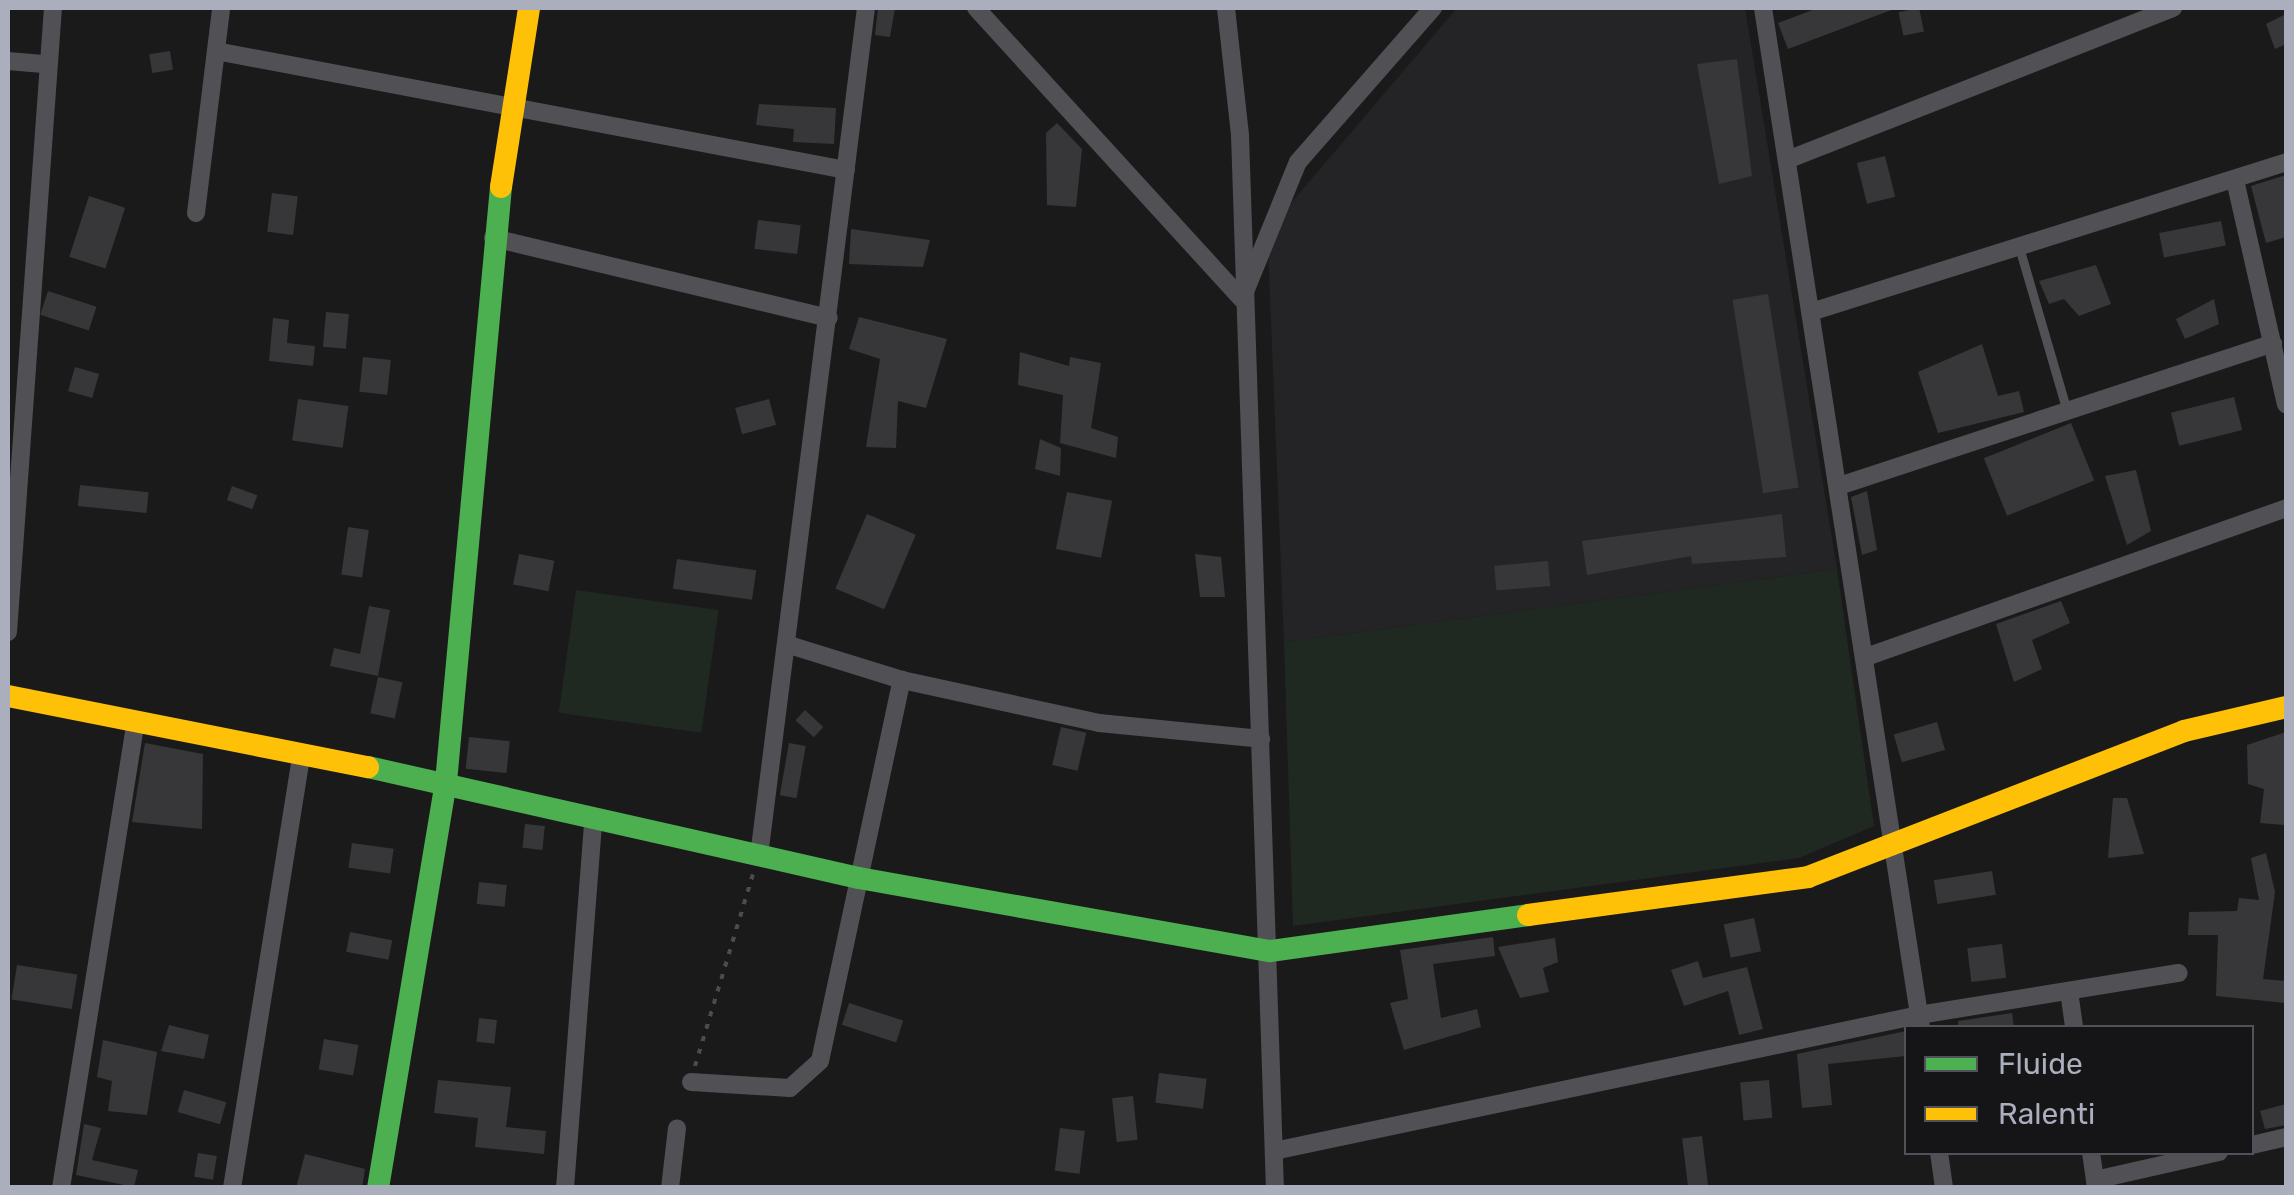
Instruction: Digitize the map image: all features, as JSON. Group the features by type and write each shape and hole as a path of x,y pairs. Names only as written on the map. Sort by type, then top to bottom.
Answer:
{"street":[{"path":"8,632 53,8"},
{"path":"196,213 220,8"},
{"path":"378,1188 446,782 493,238 528,8"},
{"path":"758,856 866,8"},
{"path":"976,8 1242,300"},
{"path":"1226,8 1270,950 1275,1188"},
{"path":"1242,300 1298,162 1433,8"},
{"path":"1762,8 1896,845 1920,1021"},
{"path":"1787,160 2173,8"},
{"path":"216,50 846,170"},
{"path":"8,62 46,64"},
{"path":"1811,312 2286,162"},
{"path":"2236,180 2286,404"},
{"path":"493,238 828,318"},
{"path":"1839,486 2272,343"},
{"path":"1866,657 2286,508"},
{"path":"786,644 902,680 1099,723 1260,739"},
{"path":"691,1082 804,1082 835,1020 859,878 902,680"},
{"path":"8,696 446,782 593,820 859,878 1270,950 1808,877 2184,731 2286,707"},
{"path":"61,1188 136,721"},
{"path":"232,1188 302,755"},
{"path":"565,1188 593,820"},
{"path":"1274,1152 2070,991 2179,973"},
{"path":"2070,991 2074,1025"},
{"path":"670,1188 677,1128"},
{"path":"2254,1145 2286,1137"},
{"path":"1939,1155 1944,1188"},
{"path":"2092,1155 2096,1184 2207,1155"}],"lane":[{"path":"2019,247 2067,411"}],"path":[{"path":"691,1082 758,856"}],"shaded area":[{"path":"1457,8 1745,8 1837,569 1284,642 1268,247 1280,216"},
{"path":"1837,569 1874,826 1799,858 1293,926 1284,642"},
{"path":"576,590 719,610 701,733 559,713"}],"building":[{"path":"878,8 895,8 890,37 875,35"},
{"path":"1818,8 1894,9 1788,49 1778,23"},
{"path":"1919,8 1924,31 1903,36 1898,12"},
{"path":"2286,14 2286,44 2275,49 2266,24"},
{"path":"170,51 173,70 152,73 149,54"},
{"path":"1737,59 1752,176 1719,184 1697,64"},
{"path":"759,104 836,108 834,144 793,142 794,129 756,125"},
{"path":"1057,123 1082,149 1076,207 1047,205 1046,133"},
{"path":"1885,156 1895,197 1867,204 1857,163"},
{"path":"2286,175 2286,237 2266,243 2251,186"},
{"path":"272,193 298,196 293,235 267,232"},
{"path":"89,196 125,208 105,269 69,257"},
{"path":"758,220 801,225 797,254 754,249"},
{"path":"2221,221 2226,246 2164,258 2159,233"},
{"path":"851,229 930,240 923,267 849,264"},
{"path":"2096,265 2111,304 2079,316 2064,299 2049,304 2039,281"},
{"path":"48,291 97,307 89,331 40,315"},
{"path":"1768,294 1799,488 1763,493 1732,300"},
{"path":"2214,299 2219,324 2185,339 2176,319"},
{"path":"326,312 349,314 346,349 323,347"},
{"path":"859,317 947,339 926,408 898,401 896,448 866,447 880,359 849,349"},
{"path":"273,318 289,320 287,343 315,346 313,366 269,361"},
{"path":"1982,344 1998,396 2019,391 2024,412 1938,433 1918,372"},
{"path":"1020,352 1069,366 1070,357 1101,363 1091,428 1118,437 1116,458 1060,443 1063,395 1018,385"},
{"path":"363,357 391,360 387,395 359,392"},
{"path":"75,367 99,374 92,398 68,391"},
{"path":"2234,397 2242,430 2179,446 2171,413"},
{"path":"298,399 349,406 343,448 292,441"},
{"path":"769,399 776,425 742,434 735,408"},
{"path":"2071,423 2094,480 2007,516 1984,458"},
{"path":"1040,439 1061,448 1060,476 1035,469"},
{"path":"2136,470 2151,531 2127,545 2105,476"},
{"path":"80,485 149,492 146,513 78,506"},
{"path":"232,486 257,495 252,509 227,500"},
{"path":"1867,491 1877,550 1862,555 1851,497"},
{"path":"1067,492 1112,501 1101,558 1056,549"},
{"path":"867,514 916,535 884,609 835,589"},
{"path":"1782,514 1786,557 1692,564 1691,556 1587,575 1582,541"},
{"path":"348,527 369,530 362,577 341,575"},
{"path":"519,554 554,561 548,591 513,584"},
{"path":"1195,554 1221,557 1225,597 1200,597"},
{"path":"677,559 756,570 752,600 673,589"},
{"path":"1548,561 1550,586 1496,591 1494,566"},
{"path":"2061,601 2070,623 2032,640 2042,669 2014,682 1996,624"},
{"path":"369,606 390,610 378,676 330,666 334,648 360,654"},
{"path":"378,677 402,682 395,718 370,713"},
{"path":"805,710 823,727 814,737 795,720"},
{"path":"1937,722 1945,750 1902,762 1894,734"},
{"path":"1061,727 1086,733 1078,771 1052,765"},
{"path":"2286,732 2284,825 2260,823 2264,789 2248,784 2247,745"},
{"path":"469,737 510,741 506,773 466,769"},
{"path":"145,743 203,754 202,829 132,822"},
{"path":"789,743 806,746 797,798 780,795"},
{"path":"2113,798 2127,798 2144,854 2108,858"},
{"path":"525,824 545,826 542,850 522,848"},
{"path":"352,843 394,849 390,874 349,868"},
{"path":"2266,853 2275,892 2263,979 2286,981 2286,1003 2216,996 2218,935 2188,935 2189,912 2237,911 2239,898 2259,900 2251,858"},
{"path":"1992,871 1996,895 1937,904 1934,880"},
{"path":"479,882 507,885 505,907 477,904"},
{"path":"1754,918 1761,951 1731,958 1724,924"},
{"path":"350,932 392,940 388,960 346,952"},
{"path":"1493,937 1495,956 1433,964 1441,1018 1477,1009 1481,1027 1404,1050 1390,1003 1408,999 1400,950"},
{"path":"1555,938 1558,962 1543,968 1549,992 1520,998 1498,947"},
{"path":"2002,944 2006,978 1971,982 1967,948"},
{"path":"1698,961 1703,978 1747,967 1763,1029 1739,1035 1728,991 1684,1006 1671,970"},
{"path":"17,965 77,975 72,1009 12,1000"},
{"path":"849,1003 903,1021 896,1042 842,1025"},
{"path":"2012,1013 2014,1025 1958,1025 1958,1021"},
{"path":"479,1018 497,1020 494,1044 476,1042"},
{"path":"169,1025 209,1035 204,1059 161,1051"},
{"path":"1904,1031 1904,1056 1828,1064 1832,1105 1802,1108 1797,1054"},
{"path":"324,1039 358,1045 353,1076 319,1070"},
{"path":"103,1040 157,1052 147,1115 108,1111 112,1081 97,1077"},
{"path":"1159,1073 1207,1079 1203,1109 1155,1103"},
{"path":"438,1080 511,1087 506,1127 546,1131 544,1154 475,1147 478,1118 434,1113"},
{"path":"1769,1080 1772,1118 1743,1120 1740,1083"},
{"path":"184,1090 226,1102 220,1124 178,1112"},
{"path":"1133,1096 1138,1140 1117,1142 1112,1098"},
{"path":"2286,1104 2286,1125 2265,1129 2260,1111"},
{"path":"84,1124 101,1128 92,1160 138,1170 134,1187 76,1175"},
{"path":"1060,1128 1085,1131 1080,1174 1055,1171"},
{"path":"1702,1136 1708,1188 1688,1188 1682,1138"},
{"path":"198,1153 217,1156 213,1180 194,1177"},
{"path":"305,1154 365,1169 362,1188 296,1188"}],"traffic: fast":[{"path":"378,1188 446,782 501,187"},
{"path":"368,767 859,878 1270,951 1528,915"}],"traffic: slow":[{"path":"501,187 529,8"},
{"path":"8,696 368,767"},
{"path":"1528,915 1808,877 2184,731 2286,707"}]}
